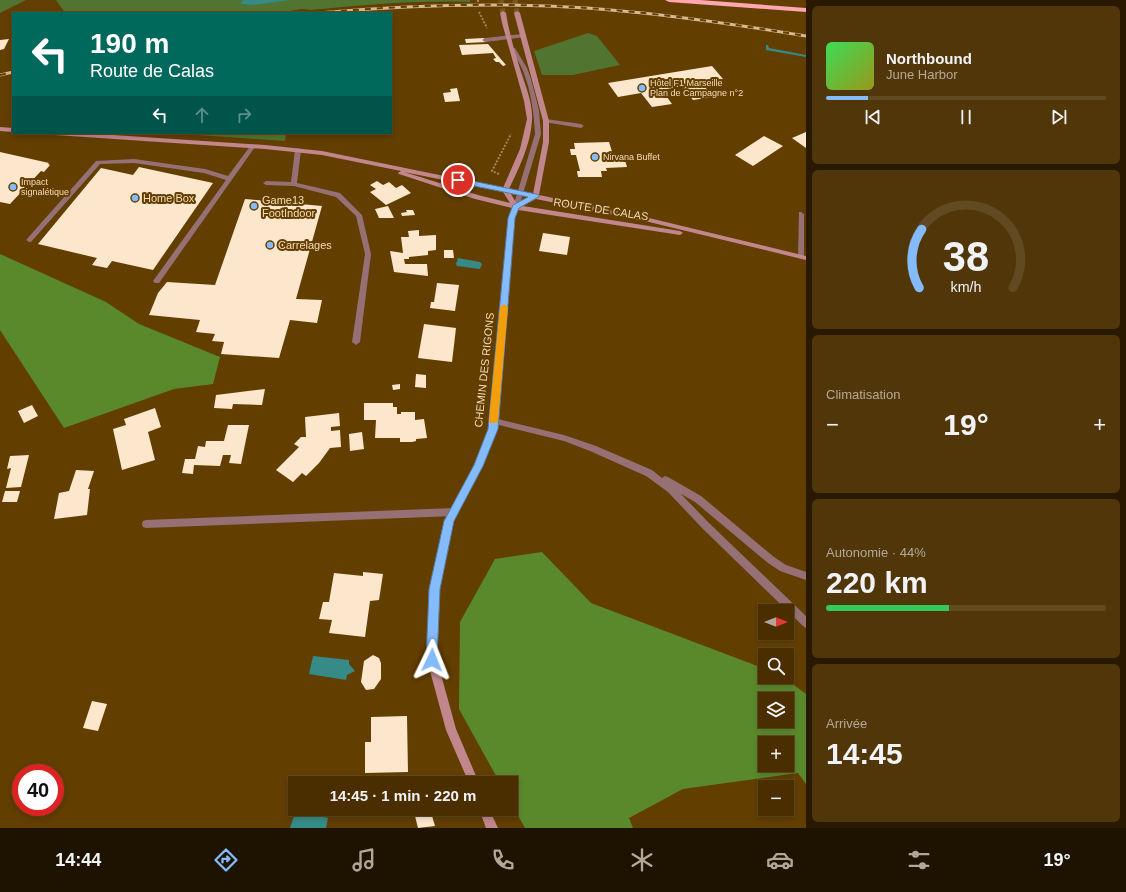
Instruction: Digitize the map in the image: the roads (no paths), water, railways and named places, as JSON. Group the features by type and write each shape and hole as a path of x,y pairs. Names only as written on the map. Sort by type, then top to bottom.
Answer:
{"highway":[{"path":"669,0 806,10"}],"street":[{"name":"CHEMIN DES RIGONS","path":"471,776 451,730 432,660 435,589 449,521 479,466 493,429 512,218 538,134 537,110 525,70 508,39 503,13"},
{"path":"504,190 516,207 536,196 546,142 546,121 517,13"},
{"path":"485,40 508,39 523,36"},
{"name":"CHEMIN DES RIGONS","path":"504,190 526,139 530,122 528,106 513,49"},
{"path":"546,121 581,126"},
{"path":"0,129 12,130"},
{"name":"ROUTE DE CALAS","path":"70,134 253,146 298,150 349,158 649,220 803,257"},
{"path":"156,281 253,146"},
{"path":"294,184 298,150"},
{"name":"ROUTE DE CALAS","path":"349,158 477,197 516,207 736,242"},
{"path":"29,240 98,162 134,161 205,171 230,179"},
{"path":"266,183 294,184 338,195 359,215 368,254 356,342"},
{"path":"801,214 803,257"},
{"path":"494,421 564,438 593,448 649,474 668,481 698,499 771,560 798,575 806,576"},
{"path":"649,474 671,489 705,525 806,623"},
{"path":"146,524 454,512"},
{"path":"487,816 492,828"}],"water":[{"path":"243,0 289,0 254,5 241,4"},
{"path":"458,258 480,262 482,264 480,269 457,266 456,264"},
{"path":"313,656 349,660 349,664 355,671 347,675 346,680 309,674"},
{"path":"294,816 321,816 328,818 326,828 290,828"}],"waterway":[{"path":"767,46 767,49 806,56"}],"tunnel":[{"path":"501,0 503,13"},
{"path":"515,0 517,13"}],"railway":[{"path":"330,12 452,5 553,6 614,10 669,16 806,36"},
{"path":"0,75 12,72"}],"place":[{"name":"Hôtel F1 Marseille Plan de Campagne n°2","path":"642,88"},
{"name":"Nirvana Buffet","path":"595,157"},
{"name":"Impact signalétique","path":"13,187"},
{"name":"Home Box","path":"135,198"},
{"name":"Game13 FootIndoor","path":"254,206"},
{"name":"Carrelages","path":"270,245"}]}
